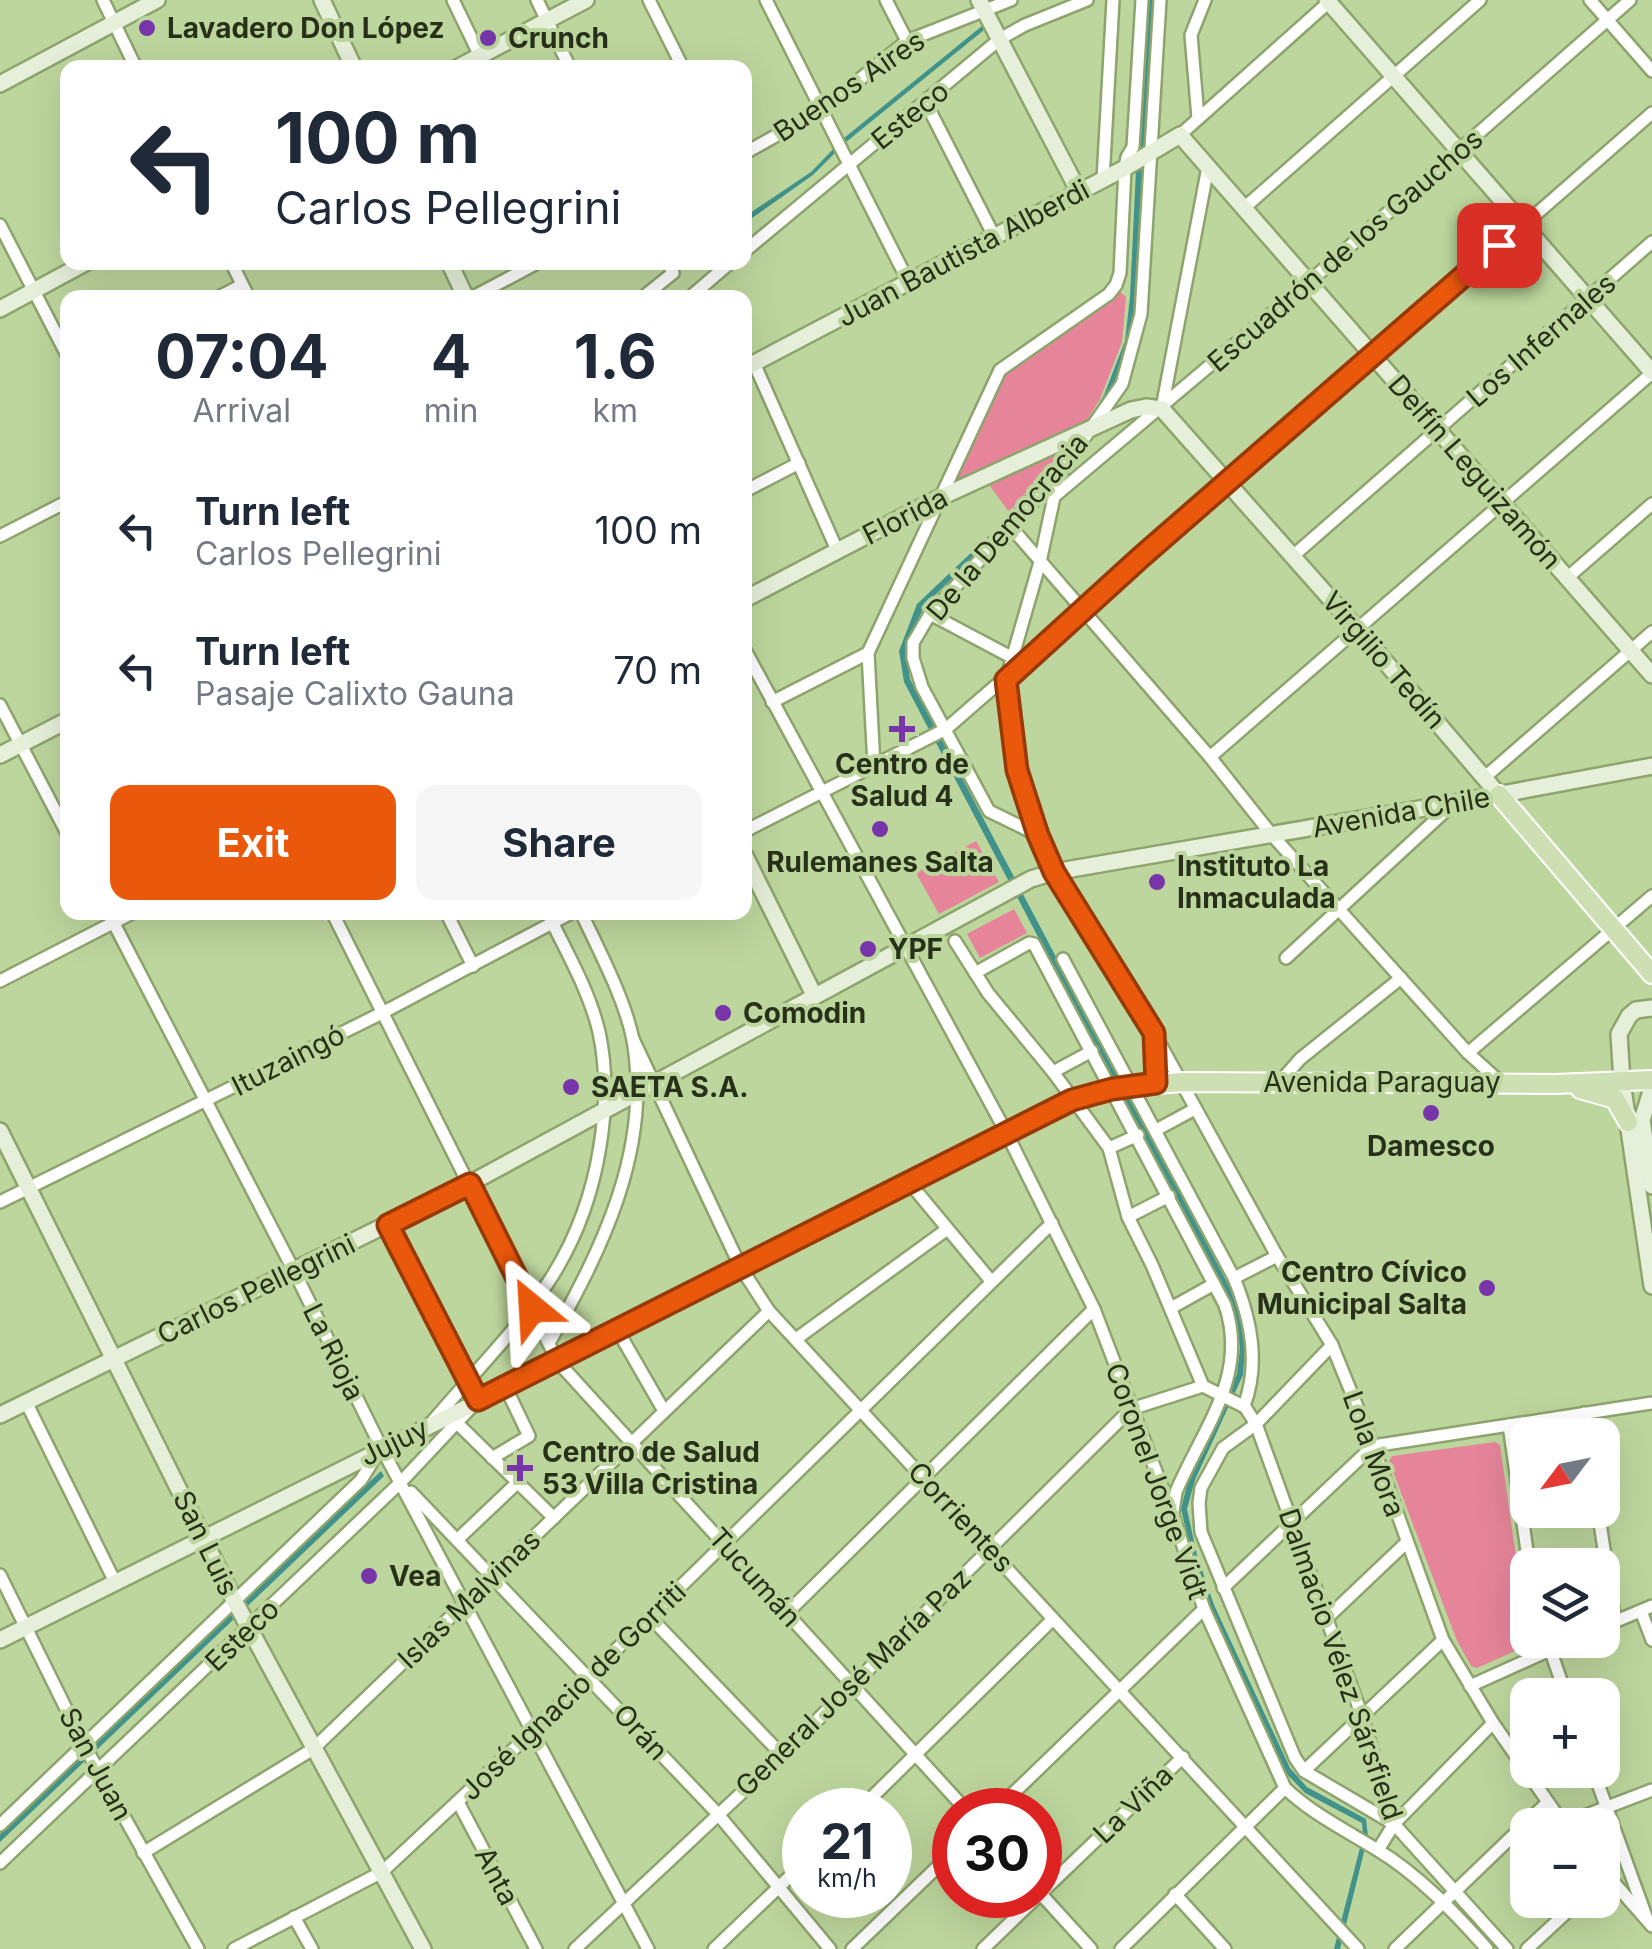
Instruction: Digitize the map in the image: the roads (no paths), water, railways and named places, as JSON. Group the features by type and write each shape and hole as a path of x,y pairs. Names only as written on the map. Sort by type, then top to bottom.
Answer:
{"main road":[{"path":"0,84 157,0"},
{"path":"322,0 350,60"},
{"path":"473,60 586,0"},
{"path":"1328,1 1652,372"},
{"path":"981,4 1079,192"},
{"name":"Juan Bautista Alberdi","path":"752,364 1103,180 1180,135"},
{"name":"Delfín Leguizamón","path":"1180,135 1652,674"},
{"path":"0,309 72,270"},
{"path":"1088,431 1131,410 1162,409"},
{"name":"Virgilio Tedín","path":"1162,409 1358,630 1652,974"},
{"name":"Florida","path":"752,595 937,499 1088,431"},
{"path":"0,756 60,724"},
{"name":"Avenida Chile","path":"932,932 1031,879 1054,872 1652,766"},
{"path":"752,870 814,995"},
{"name":"Carlos Pellegrini","path":"0,1415 470,1184 932,932"},
{"path":"1652,1008 1636,1010 1619,1034 1622,1082 1652,1286"},
{"name":"Avenida Paraguay","path":"1112,1089 1182,1082 1556,1084 1652,1080"},
{"path":"1556,1084 1614,1099 1628,1122"},
{"path":"1652,1088 1642,1120 1652,1186"},
{"name":"Jujuy","path":"0,1640 558,1362 1006,1132 1072,1100 1112,1089"},
{"name":"San Luis","path":"0,1131 248,1628 422,1949"}],"street":[{"path":"103,0 132,60"},
{"path":"453,0 480,56"},
{"path":"537,0 566,60"},
{"path":"649,0 679,60"},
{"path":"766,0 908,281"},
{"path":"886,0 906,41"},
{"name":"Buenos Aires","path":"752,148 822,110 906,41 981,4 1011,0"},
{"name":"Esteco","path":"752,245 846,160 926,103 1000,39 1087,0"},
{"path":"874,766 868,652 1000,370 1109,294 1116,285 1120,273 1126,156 1133,147 1142,0"},
{"name":"De la Democracia","path":"1038,835 989,811 922,687 912,658 914,643 930,614 1059,474 1122,384 1141,314 1160,0"},
{"path":"1198,118 1191,35 1205,0"},
{"path":"1458,0 1468,11"},
{"path":"1244,208 1480,0"},
{"path":"1590,0 1652,71"},
{"name":"Escuadrón de los Gauchos","path":"1056,495 1162,409 1630,0"},
{"path":"1180,135 1328,1"},
{"path":"1103,180 1114,2"},
{"path":"926,103 994,236"},
{"path":"752,828 946,729 1652,112"},
{"path":"1162,409 1208,166"},
{"path":"0,225 60,342"},
{"name":"Los Infernales","path":"1293,556 1652,242"},
{"path":"235,270 245,290"},
{"path":"484,290 523,270"},
{"path":"649,290 668,270"},
{"path":"698,290 722,270"},
{"path":"232,290 242,285"},
{"path":"752,369 837,550"},
{"path":"1210,758 1652,372"},
{"path":"752,487 799,463"},
{"path":"1006,680 1040,562 1059,474"},
{"path":"1568,578 1652,504"},
{"path":"0,536 60,505"},
{"path":"1010,526 1272,835 1468,1054 1499,1081"},
{"path":"930,614 1013,658"},
{"path":"1485,777 1652,632"},
{"path":"772,702 868,652"},
{"name":"Coronel Jorge Vidt","path":"752,663 1006,1132 1094,1308 1204,1609 1285,1788 1444,1904 1487,1949"},
{"name":"Lola Mora","path":"1006,680 1017,770 1054,872 1154,1033 1277,1256 1332,1345 1373,1446 1442,1640 1550,1808"},
{"path":"0,705 60,820"},
{"path":"1286,958 1454,804"},
{"path":"1468,1054 1652,896"},
{"path":"0,981 107,920"},
{"name":"La Rioja","path":"111,920 294,1271 381,1448 648,1949"},
{"name":"Tucumán","path":"336,920 558,1362 946,1788"},
{"path":"450,920 473,966"},
{"name":"Ituzaingó","path":"0,1202 473,966 550,920"},
{"path":"432,1422 533,1310 577,1234 594,1181 604,1112 599,1032 554,920"},
{"name":"Corrientes","path":"585,920 652,1084 741,1268 769,1311 1358,1949"},
{"path":"955,941 974,973 1109,1148 1128,1217 1203,1386 1242,1404 1251,1380 1252,1338 1234,1278 1063,959"},
{"path":"974,973 1034,944 1225,1304 1234,1340 1231,1369 1176,1492 1173,1516"},
{"path":"1280,1083 1300,1059 1401,978"},
{"path":"1154,1033 1156,1083"},
{"name":"Corrientes","path":"633,1039 635,1094"},
{"path":"1053,1072 1092,1051"},
{"path":"546,1337 599,1251 615,1210 631,1138 635,1094"},
{"path":"1156,1130 1195,1109"},
{"path":"1109,1148 1138,1136"},
{"path":"908,1181 991,1281"},
{"path":"1128,1217 1169,1196"},
{"name":"José Ignacio de Gorriti","path":"234,1949 382,1872 532,1732 1052,1222"},
{"path":"388,1225 478,1400"},
{"path":"796,1339 946,1230"},
{"path":"1234,1278 1277,1256"},
{"path":"1171,1308 1214,1284"},
{"path":"787,1613 1094,1308"},
{"name":"Islas Malvinas","path":"143,1853 313,1749 769,1311"},
{"path":"618,1331 664,1411"},
{"path":"1332,1345 1256,1424 1223,1448 1201,1488 1201,1532 1304,1772 1394,1824"},
{"path":"492,1458 529,1436 505,1386"},
{"name":"General José María Paz","path":"575,1949 782,1755 1131,1409 1203,1386"},
{"name":"Esteco","path":"0,1863 401,1482 478,1400"},
{"path":"26,1402 115,1582"},
{"path":"1223,1588 1373,1446 1652,1402"},
{"name":"Dalmacio Vélez Sársfield","path":"1242,1404 1256,1424 1362,1716 1394,1824 1507,1949"},
{"path":"1584,1414 1585,1418"},
{"path":"458,1424 554,1518"},
{"path":"1508,1425 1526,1548"},
{"name":"Esteco","path":"0,1825 361,1480 381,1448"},
{"name":"Orán","path":"401,1482 717,1813 830,1949"},
{"path":"458,1539 518,1483"},
{"path":"1326,1618 1406,1542"},
{"name":"San Juan","path":"0,1575 84,1744 198,1949"},
{"path":"1620,1619 1647,1608 1652,1640"},
{"path":"1018,1788 1204,1609"},
{"path":"650,1616 782,1755"},
{"path":"881,1788 1053,1619"},
{"path":"1304,1772 1442,1640"},
{"path":"1470,1686 1523,1658"},
{"path":"1368,1845 1394,1824 1493,1723"},
{"name":"La Viña","path":"1062,1873 1183,1757"},
{"path":"1121,1949 1285,1788"},
{"path":"1599,1788 1649,1922"},
{"path":"1606,1807 1652,1790"},
{"name":"Anta","path":"458,1802 536,1949"},
{"path":"1396,1949 1546,1804"},
{"path":"852,1949 932,1872"},
{"path":"714,1949 782,1885"},
{"path":"1620,1892 1649,1922"},
{"path":"1175,1894 1225,1949"},
{"path":"294,1917 312,1949"},
{"name":"La Viña","path":"983,1949 1015,1918"},
{"path":"1062,1918 1091,1949"},
{"path":"1527,1949 1561,1918"}],"water":[{"path":"1144,0 1153,0 1132,340 1109,397 1062,464 924,606 906,649 910,679 1239,1305 1245,1348 1243,1375 1195,1480 1187,1509 1214,1605 1290,1768 1307,1787 1366,1819 1368,1836 1340,1949 1334,1949 1363,1836 1362,1823 1305,1793 1285,1772 1210,1607 1181,1509 1189,1477 1237,1374 1240,1347 1233,1308 904,682 899,651 917,604 992,533 1083,429 1104,395 1125,341"},
{"path":"982,26 984,30 846,142 813,175 752,218 753,211 811,172 844,138"},
{"path":"381,1471 384,1476 0,1842 0,1834"}],"place":[{"name":"Lavadero Don López","path":"147,28"},
{"name":"Crunch","path":"488,38"},
{"name":"Centro de Salud 4","path":"902,729"},
{"name":"Rulemanes Salta","path":"880,829"},
{"name":"Instituto La Inmaculada","path":"1157,882"},
{"name":"YPF","path":"868,949"},
{"name":"Comodin","path":"723,1013"},
{"name":"SAETA S.A.","path":"571,1087"},
{"name":"Damesco","path":"1431,1113"},
{"name":"Centro Cívico Municipal Salta","path":"1487,1288"},
{"name":"Centro de Salud 53 Villa Cristina","path":"520,1468"},
{"name":"Vea","path":"369,1576"}]}
